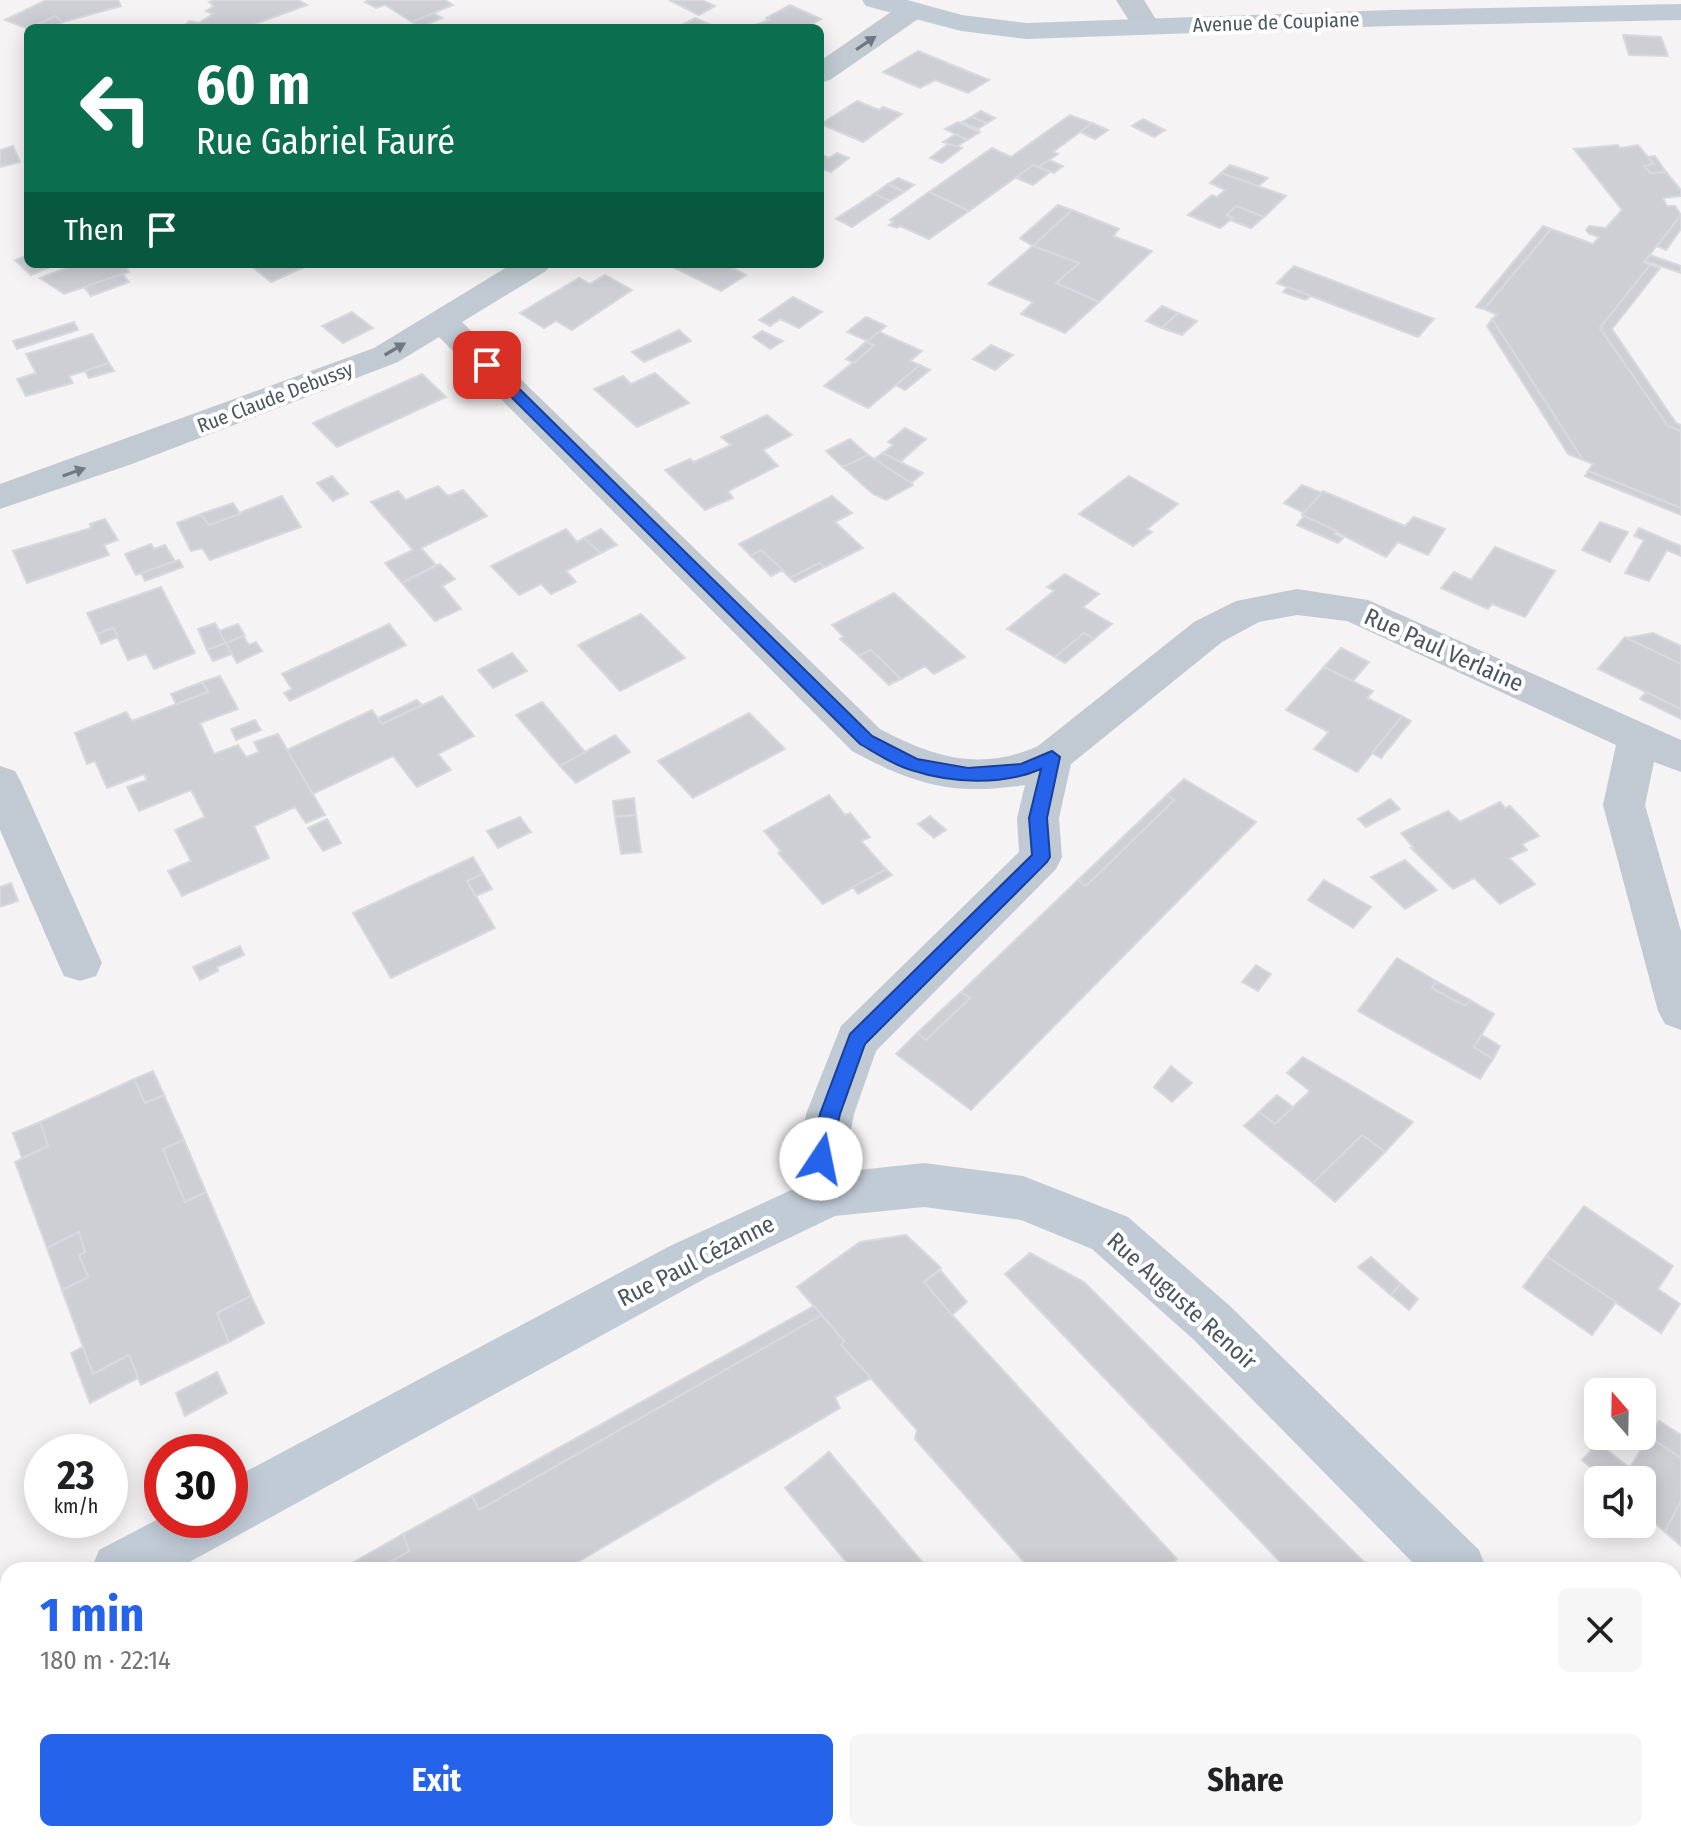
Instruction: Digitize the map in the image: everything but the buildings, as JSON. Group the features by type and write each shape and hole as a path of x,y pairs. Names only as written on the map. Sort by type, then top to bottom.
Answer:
{"main road":[{"name":"Avenue de Coupiane","path":"876,0 961,23 1027,31 1681,12"},
{"name":"Rue Auguste Renoir","path":"830,1195 924,1185 1023,1198 1110,1233 1212,1323 1451,1562"},
{"name":"Rue Paul Cézanne","path":"248,1500 688,1262 830,1195"},
{"path":"134,1562 179,1538"}],"street":[{"path":"1130,0 1146,26"},
{"path":"824,71 911,11"},
{"name":"Rue Claude Debussy","path":"0,497 119,456 386,355 528,268"},
{"name":"Rue Paul Verlaine","path":"442,321 866,740 913,765 968,775 1023,770 1052,757 1208,632 1250,610 1297,602 1354,609 1681,757"},
{"path":"1638,738 1624,805 1681,1011"},
{"path":"830,1195 821,1159 830,1114 857,1040 1041,857 1038,818 1052,757"},
{"path":"0,782 80,963"}],"route":[{"path":"487,365 866,740 913,765 968,775 1023,770 1052,757 1038,818 1041,857 857,1040 830,1114 821,1159"}]}
